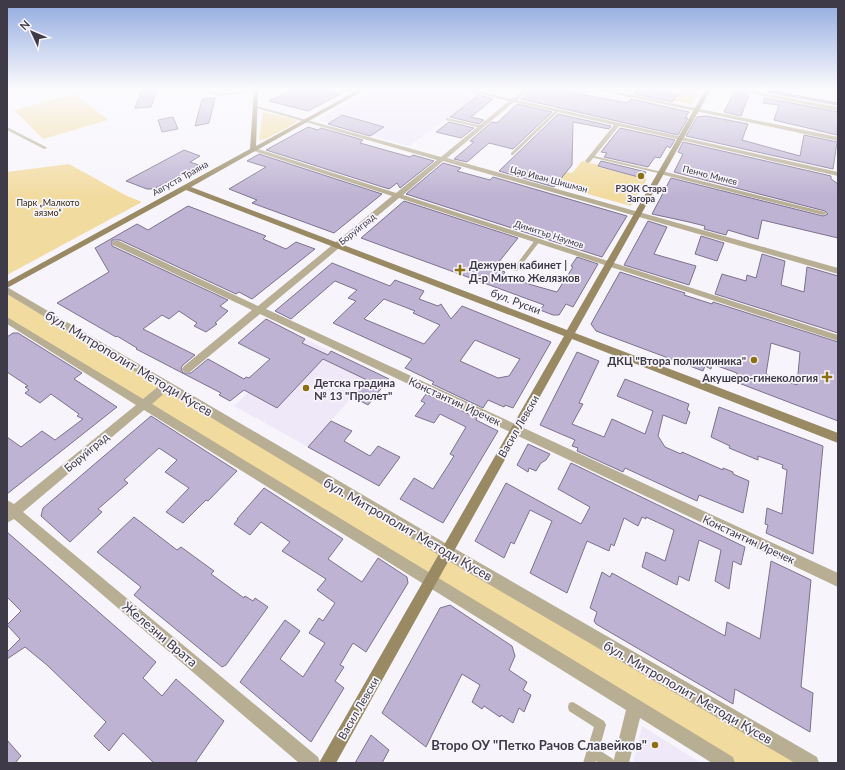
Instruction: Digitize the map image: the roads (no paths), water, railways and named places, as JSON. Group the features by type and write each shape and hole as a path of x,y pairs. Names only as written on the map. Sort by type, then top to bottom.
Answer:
{"street":[{"path":"253,149 254,125"},
{"name":"Августа Траяна","path":"7,285 299,125"},
{"name":"Цар Иван Шишман","path":"321,125 838,271"},
{"name":"Боруйград","path":"186,368 484,125"},
{"path":"588,161 617,125"},
{"path":"622,125 838,174"},
{"name":"Васил Левски","path":"327,763 689,125"},
{"path":"770,125 838,139"},
{"name":"Димитър Наумов","path":"253,149 838,338"},
{"name":"Пенчо Минев","path":"662,173 823,213"},
{"name":"бул. Руски","path":"185,187 838,438"},
{"name":"Константин Иречек","path":"116,243 838,580"},
{"name":"бул. Митрополит Методи Кусев","path":"7,290 447,552 811,763"},
{"path":"7,320 430,582 727,763"},
{"name":"Боруйград","path":"9,511 166,386"},
{"name":"Железни Врата","path":"9,511 312,763"},
{"path":"621,763 635,707"}],"lane":[{"path":"473,125 481,127"},
{"path":"512,154 543,125"},
{"path":"7,128 45,148"},
{"name":"Пенчо Минев","path":"592,156 662,173"},
{"path":"515,270 537,241"},
{"path":"573,707 600,725 591,758 609,763"}],"place":[{"name":"РЗОК Стара Загора","path":"641,176"},
{"name":"Дежурен кабинет | Д-р Митко Желязков","path":"460,270"},
{"name":"ДКЦ \"Втора поликлиника\"","path":"754,360"},
{"name":"Акушеро-гинекология","path":"827,377"},
{"name":"Детска градина № 13 \"Пролет\"","path":"306,388"},
{"name":"Второ ОУ \"Петко Рачов Славейков\"","path":"655,745"}],"park label":[{"name":"Парк „Малкото аязмо“","path":"48,208"}]}
